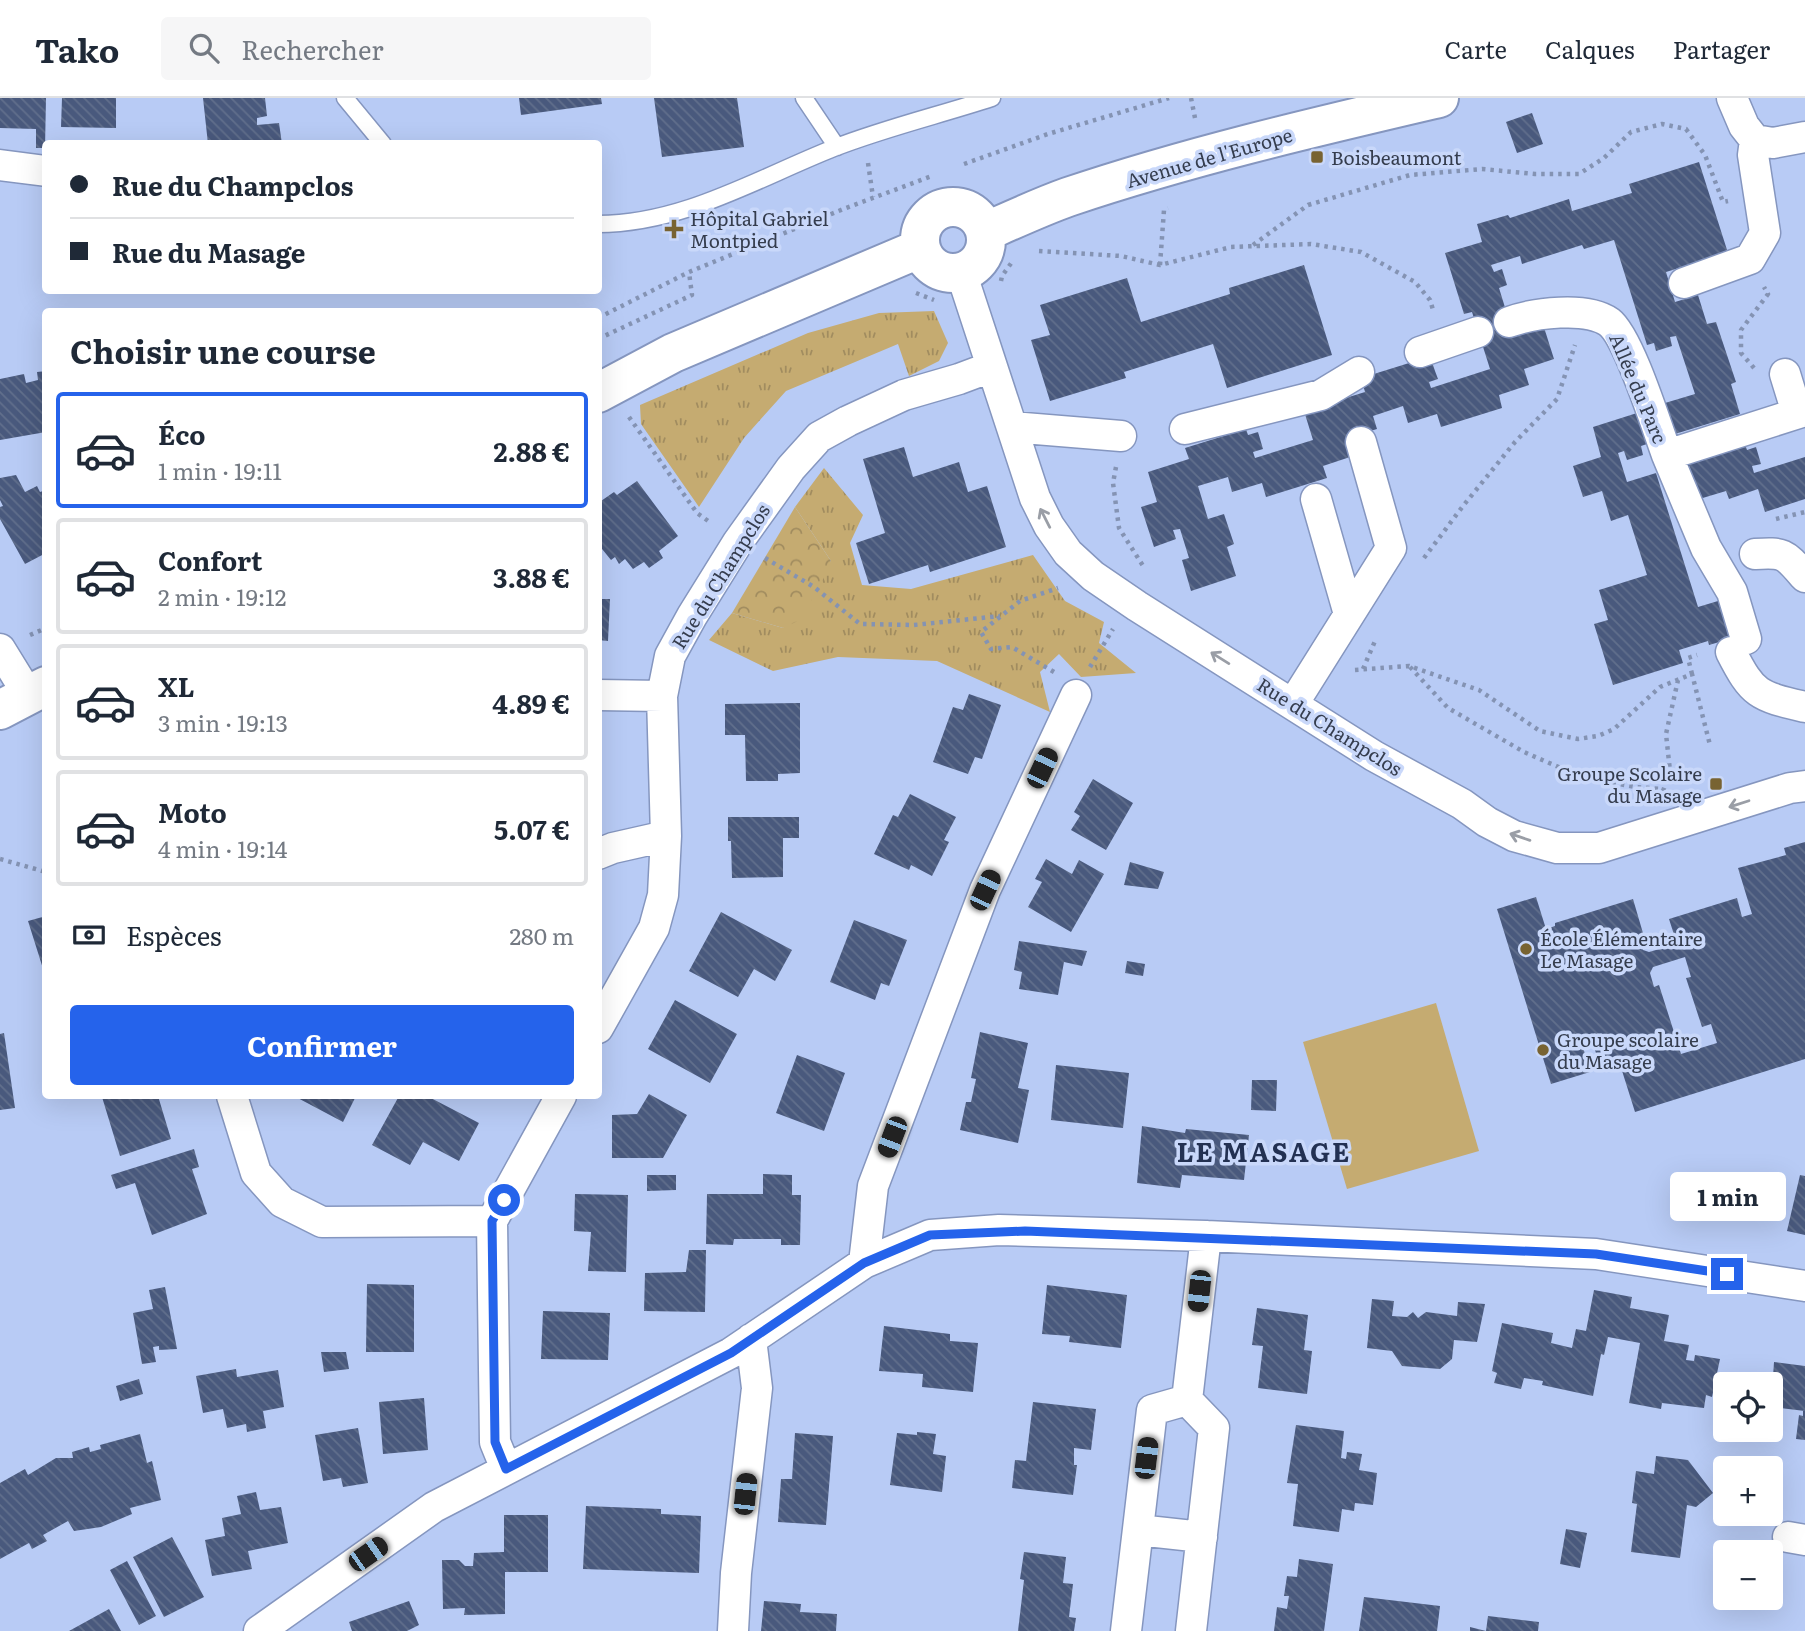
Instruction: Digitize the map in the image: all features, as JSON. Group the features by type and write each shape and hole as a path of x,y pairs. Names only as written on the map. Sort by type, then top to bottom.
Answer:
{"main road":[{"name":"Avenue de l'Europe","path":"985,232 1067,198 1180,164 1315,127 1439,98"},
{"path":"943,208 964,209 973,214 985,232 983,252 978,261 961,272 950,273 932,265 921,248 922,228 935,212 943,208"},
{"path":"604,390 673,353 921,248"}],"street":[{"path":"1684,283 1750,259 1765,233 1754,155 1755,140 1744,125 1732,98"},
{"path":"1755,140 1773,143 1805,137"},
{"path":"0,165 42,170"},
{"name":"Rue du Champclos","path":"961,272 1035,498 1049,526 1068,553 1093,576 1137,606 1300,692 1374,757 1462,804 1487,822 1514,835 1557,848 1599,848 1790,788 1805,786"},
{"name":"Allée du Parc","path":"1509,322 1528,315 1549,312 1597,316 1610,323 1620,335 1667,454 1801,412"},
{"path":"1432,348 1478,332"},
{"name":"Rue du Champclos","path":"602,1021 654,928 663,895 666,836 662,696 670,656 692,617 738,542 791,468 819,437 904,395 991,367"},
{"path":"1185,429 1321,395 1359,372"},
{"path":"1785,374 1801,412"},
{"path":"1012,426 1121,436"},
{"path":"1300,692 1391,548 1362,442"},
{"path":"1667,454 1706,548 1732,592 1738,645 1747,683 1775,700 1805,707"},
{"path":"1316,499 1349,614"},
{"path":"1755,554 1779,553 1793,563 1805,577"},
{"path":"0,649 25,697"},
{"path":"864,1263 873,1186 985,890 1071,684"},
{"path":"602,695 662,696"},
{"path":"602,852 666,836"},
{"path":"233,1099 256,1173 282,1202 322,1222 492,1221"},
{"path":"506,1469 495,1442 492,1221 559,1099"},
{"path":"259,1631 434,1507 731,1353 864,1263 930,1235 999,1230 1596,1254 1805,1286"},
{"path":"1191,1631 1214,1429 1187,1400 1206,1237"},
{"path":"733,1631 736,1573 757,1388 751,1339"},
{"path":"1126,1631 1152,1410 1187,1400"},
{"path":"1138,1530 1202,1537"}],"lane":[{"path":"345,98 380,140"},
{"path":"804,98 837,147"},
{"path":"602,224 623,224 682,212 837,147 992,98"}],"path":[{"path":"964,164 1048,134 1169,98"},
{"path":"1251,246 1308,205 1410,175 1482,169 1535,174 1579,174 1604,158 1631,132 1662,124 1686,129 1704,155 1723,202 1760,196"},
{"path":"865,138 873,197"},
{"path":"602,316 690,272 873,197 932,176"},
{"path":"1160,265 1164,210 1176,204"},
{"path":"1034,250 1121,256 1160,265 1231,247 1311,244 1361,252 1415,282 1430,300 1432,348"},
{"path":"1750,259 1768,295 1741,330 1741,353 1755,370"},
{"path":"910,292 941,303 951,318 972,312 998,302 1002,276 1014,260"},
{"path":"602,337 692,295 690,272"},
{"path":"1424,559 1463,506 1516,442 1557,399 1585,315"},
{"path":"604,390 697,513 738,542 814,587 860,624 914,625 1000,616"},
{"path":"1121,436 1113,484 1119,528 1150,579"},
{"path":"1071,684 1012,647 990,649 981,632 1020,601 1093,576"},
{"path":"1099,650 1115,626"},
{"path":"1363,669 1378,635"},
{"path":"1300,692 1363,669 1409,666 1479,690 1541,731 1578,738 1598,736 1614,729 1661,687 1692,674 1710,745"},
{"path":"1409,666 1448,708 1524,752 1584,778 1663,789 1670,771 1666,734 1678,679"},
{"path":"0,859 42,871"}],"green space":[{"path":"934,311 948,343 939,361 909,376 898,344 786,391 744,438 699,507 641,424 640,405 808,333 879,313"},
{"path":"824,468 863,515 850,543 862,585 911,589 1033,555 1065,601 1104,622 1099,643 1136,673 1081,677 1059,654 1040,672 1050,712 937,661 838,657 773,671 709,640 732,613 783,628 831,561 795,507"},
{"path":"795,507 831,561 800,620 783,628 732,613"},
{"path":"1436,1003 1479,1151 1347,1189 1303,1042"}],"building":[{"path":"0,98 46,98 45,140 42,140 42,148 36,148 36,129 0,128"},
{"path":"62,98 116,98 116,128 61,127"},
{"path":"203,98 265,98 267,116 257,118 257,125 279,123 281,140 208,140"},
{"path":"519,98 601,98 602,104 521,115"},
{"path":"654,98 737,98 744,147 662,157"},
{"path":"1532,113 1543,144 1517,153 1506,122"},
{"path":"1699,162 1728,253 1666,272 1675,302 1698,295 1707,324 1716,322 1736,382 1731,384 1740,414 1675,434 1665,403 1695,394 1676,336 1670,337 1672,346 1656,351 1654,343 1647,345 1614,240 1584,249 1582,245 1522,264 1520,256 1491,265 1494,272 1502,269 1507,285 1499,288 1512,330 1542,321 1554,359 1524,369 1529,385 1499,395 1502,408 1441,427 1437,414 1408,423 1403,406 1373,416 1377,429 1347,438 1353,456 1323,466 1327,478 1266,497 1262,483 1232,492 1228,477 1198,486 1208,519 1224,514 1234,544 1227,547 1236,576 1191,591 1182,560 1189,558 1180,529 1173,530 1176,539 1154,547 1141,507 1157,502 1148,472 1189,459 1185,448 1246,429 1248,435 1258,432 1263,449 1253,452 1255,458 1313,440 1304,411 1365,392 1361,378 1422,359 1432,362 1438,379 1429,382 1431,388 1490,369 1472,312 1464,314 1445,253 1482,242 1477,224 1508,215 1510,218 1569,199 1572,211 1632,193 1629,184"},
{"path":"1304,265 1332,355 1227,388 1213,344 1124,372 1126,378 1050,401 1031,340 1050,335 1040,305 1127,278 1141,322 1230,294 1229,288"},
{"path":"42,371 42,433 0,440 0,379 24,374 26,383 38,380 37,372"},
{"path":"1637,413 1647,444 1641,446 1643,455 1627,460 1624,451 1618,453 1627,482 1656,473 1698,607 1728,598 1740,636 1709,645 1708,641 1679,650 1683,663 1613,685 1594,624 1608,620 1599,590 1647,575 1628,515 1611,521 1602,491 1583,497 1573,466 1601,457 1593,427"},
{"path":"1745,444 1747,450 1756,447 1761,464 1752,466 1754,473 1805,457 1805,499 1765,512 1758,489 1729,499 1726,491 1696,500 1684,463"},
{"path":"904,447 913,477 959,462 968,492 987,486 1006,547 930,572 928,565 869,584 856,543 885,533 863,459"},
{"path":"16,475 25,492 37,486 42,491 42,555 25,564 0,519 0,507 3,506 0,500 0,478"},
{"path":"637,481 678,536 659,551 663,558 649,568 644,562 633,569 625,559 619,564 615,557 611,560 602,549 602,500 614,492 617,495"},
{"path":"602,599 610,599 608,641 602,640"},
{"path":"969,694 1001,705 982,759 975,757 968,774 933,762 953,707 963,710"},
{"path":"800,703 800,773 778,774 778,781 746,781 745,735 725,735 725,704"},
{"path":"1093,779 1133,803 1106,850 1071,830 1080,816 1074,812"},
{"path":"910,794 956,817 944,840 949,842 932,876 911,865 909,870 874,854 893,815 898,817"},
{"path":"728,817 799,817 799,838 783,838 783,877 732,878"},
{"path":"1805,842 1805,1059 1635,1112 1618,1058 1599,1063 1591,1037 1581,1040 1590,1072 1551,1084 1497,909 1536,897 1546,929 1555,926 1555,923 1633,899 1645,940 1641,941 1643,950 1649,952 1677,944 1669,919 1737,898 1742,917 1752,914 1738,868 1786,855 1784,848","holes":["1685,957 1691,977 1686,978 1702,1027 1711,1024 1717,1043 1681,1054 1659,985 1654,987 1650,973 1653,967"]},
{"path":"1046,859 1072,874 1079,860 1104,874 1071,932 1028,907 1042,882 1035,879"},
{"path":"1130,862 1164,872 1158,889 1124,885"},
{"path":"721,912 792,950 775,981 754,969 738,997 689,971"},
{"path":"42,917 42,965 28,921"},
{"path":"854,920 907,940 889,986 881,983 875,1000 830,982"},
{"path":"1019,941 1087,951 1082,966 1064,962 1058,995 1019,989 1022,972 1014,970"},
{"path":"1127,961 1145,964 1143,976 1125,973"},
{"path":"675,1000 737,1034 710,1083 648,1049"},
{"path":"980,1032 1028,1043 1018,1088 1029,1090 1018,1143 960,1130 966,1102 971,1102 976,1079 971,1078"},
{"path":"4,1033 15,1108 0,1110 0,1034"},
{"path":"797,1055 845,1073 824,1131 776,1113"},
{"path":"1056,1065 1129,1073 1123,1128 1051,1120"},
{"path":"1252,1080 1277,1080 1276,1111 1251,1110"},
{"path":"649,1094 687,1115 663,1158 612,1158 612,1115 637,1114"},
{"path":"103,1099 159,1099 171,1139 120,1156"},
{"path":"300,1099 354,1099 343,1122"},
{"path":"397,1099 433,1099 479,1123 459,1161 423,1142 410,1165 372,1145"},
{"path":"1142,1126 1185,1133 1186,1129 1249,1135 1244,1180 1182,1175 1180,1188 1137,1183"},
{"path":"194,1149 199,1167 192,1169 207,1214 152,1235 135,1183 116,1189 111,1175"},
{"path":"763,1174 792,1175 792,1195 801,1195 800,1245 781,1245 781,1239 734,1239 733,1245 706,1244 707,1194 763,1194"},
{"path":"647,1175 676,1175 676,1190 647,1191"},
{"path":"1800,1175 1805,1176 1805,1235 1787,1231"},
{"path":"575,1194 628,1195 626,1272 588,1271 591,1232 574,1231"},
{"path":"689,1250 706,1250 705,1312 644,1311 645,1273 686,1272"},
{"path":"367,1284 414,1285 414,1352 366,1352"},
{"path":"1047,1285 1127,1295 1121,1348 1069,1342 1070,1336 1042,1334"},
{"path":"165,1287 177,1349 159,1350 159,1346 153,1347 156,1362 142,1364 133,1313 153,1309 149,1290"},
{"path":"1594,1290 1632,1297 1630,1308 1669,1315 1664,1341 1689,1345 1686,1360 1694,1361 1695,1355 1720,1359 1717,1372 1713,1372 1712,1397 1706,1395 1704,1408 1662,1403 1661,1409 1629,1403 1640,1343 1608,1337 1604,1355 1601,1354 1593,1396 1542,1385 1543,1381 1524,1378 1521,1389 1494,1383 1497,1373 1492,1371 1502,1323 1553,1333 1551,1343 1572,1348 1576,1329 1586,1331"},
{"path":"1372,1299 1394,1301 1392,1316 1407,1317 1413,1312 1418,1318 1426,1312 1457,1316 1458,1302 1485,1304 1477,1342 1454,1340 1452,1359 1440,1369 1402,1366 1392,1351 1367,1348"},
{"path":"1257,1308 1308,1315 1304,1350 1312,1351 1307,1394 1258,1388 1263,1346 1252,1345"},
{"path":"543,1311 610,1313 608,1360 541,1359"},
{"path":"884,1326 950,1334 950,1341 978,1343 973,1392 922,1387 923,1374 879,1371"},
{"path":"321,1352 346,1352 349,1369 324,1372"},
{"path":"1774,1362 1805,1366 1805,1411 1783,1408 1783,1372 1773,1372"},
{"path":"236,1369 237,1377 278,1370 284,1407 263,1411 266,1428 247,1432 246,1424 227,1428 223,1409 203,1413 196,1376"},
{"path":"139,1379 143,1394 120,1401 116,1386"},
{"path":"424,1398 428,1450 383,1454 379,1402"},
{"path":"1033,1402 1096,1409 1091,1450 1074,1448 1074,1465 1077,1465 1073,1495 1012,1488 1015,1460 1026,1461"},
{"path":"1803,1411 1805,1440 1796,1439 1799,1415 1803,1416"},
{"path":"1296,1425 1344,1431 1341,1458 1346,1459 1347,1452 1362,1454 1359,1470 1377,1473 1373,1505 1355,1503 1354,1511 1342,1509 1339,1532 1293,1526 1298,1484 1287,1483"},
{"path":"358,1428 368,1483 343,1487 341,1478 323,1481 315,1435"},
{"path":"917,1432 936,1434 933,1454 946,1456 942,1492 890,1485 897,1433 917,1435"},
{"path":"795,1433 833,1436 826,1525 778,1522 781,1479 792,1479"},
{"path":"140,1434 147,1463 152,1461 161,1500 130,1508 132,1514 101,1527 74,1531 68,1521 43,1535 47,1541 32,1549 29,1543 0,1559 0,1483 25,1469 28,1475 56,1458 73,1458 72,1452 89,1447 90,1452 101,1449 100,1445"},
{"path":"1656,1456 1688,1460 1713,1493 1696,1507 1687,1505 1680,1558 1631,1552 1637,1504 1632,1503 1636,1471 1654,1474"},
{"path":"256,1492 260,1510 281,1507 288,1543 248,1551 252,1569 212,1576 205,1540 225,1536 222,1518 241,1514 237,1496"},
{"path":"586,1506 661,1509 661,1514 701,1516 699,1573 583,1569"},
{"path":"504,1515 548,1515 548,1572 505,1572 505,1614 464,1615 465,1608 443,1609 442,1560 459,1560 465,1566 473,1566 474,1553 504,1552"},
{"path":"1566,1529 1587,1533 1580,1568 1560,1564"},
{"path":"172,1537 204,1597 164,1617 133,1557"},
{"path":"1024,1552 1066,1557 1063,1583 1073,1584 1069,1617 1076,1618 1074,1631 1018,1631 1024,1580 1020,1579"},
{"path":"1299,1559 1333,1564 1324,1631 1274,1631 1277,1607 1287,1609 1289,1596 1284,1596 1287,1576 1297,1577"},
{"path":"127,1561 156,1616 139,1625 110,1570"},
{"path":"1364,1597 1440,1606 1437,1631 1359,1631"},
{"path":"409,1601 419,1625 407,1631 352,1631 349,1622"},
{"path":"764,1601 801,1604 800,1612 837,1614 836,1631 761,1631"},
{"path":"109,1609 121,1631 69,1631"},
{"path":"1488,1616 1539,1622 1538,1631 1486,1631"},
{"path":"1470,1627 1486,1631 1470,1631"}],"place":[{"name":"Boisbeaumont","path":"1317,157"},
{"name":"Hôpital Gabriel Montpied","path":"674,229"},
{"name":"Groupe Scolaire du Masage","path":"1716,784"},
{"name":"École Élémentaire Le Masage","path":"1526,949"},
{"name":"Groupe scolaire du Masage","path":"1543,1050"}],"district":[{"name":"LE MASAGE","path":"1264,1150"}],"route":[{"path":"504,1200 492,1221 495,1442 506,1469 731,1353 864,1263 930,1235 999,1230 1228,1237 1596,1254 1727,1274"}]}
